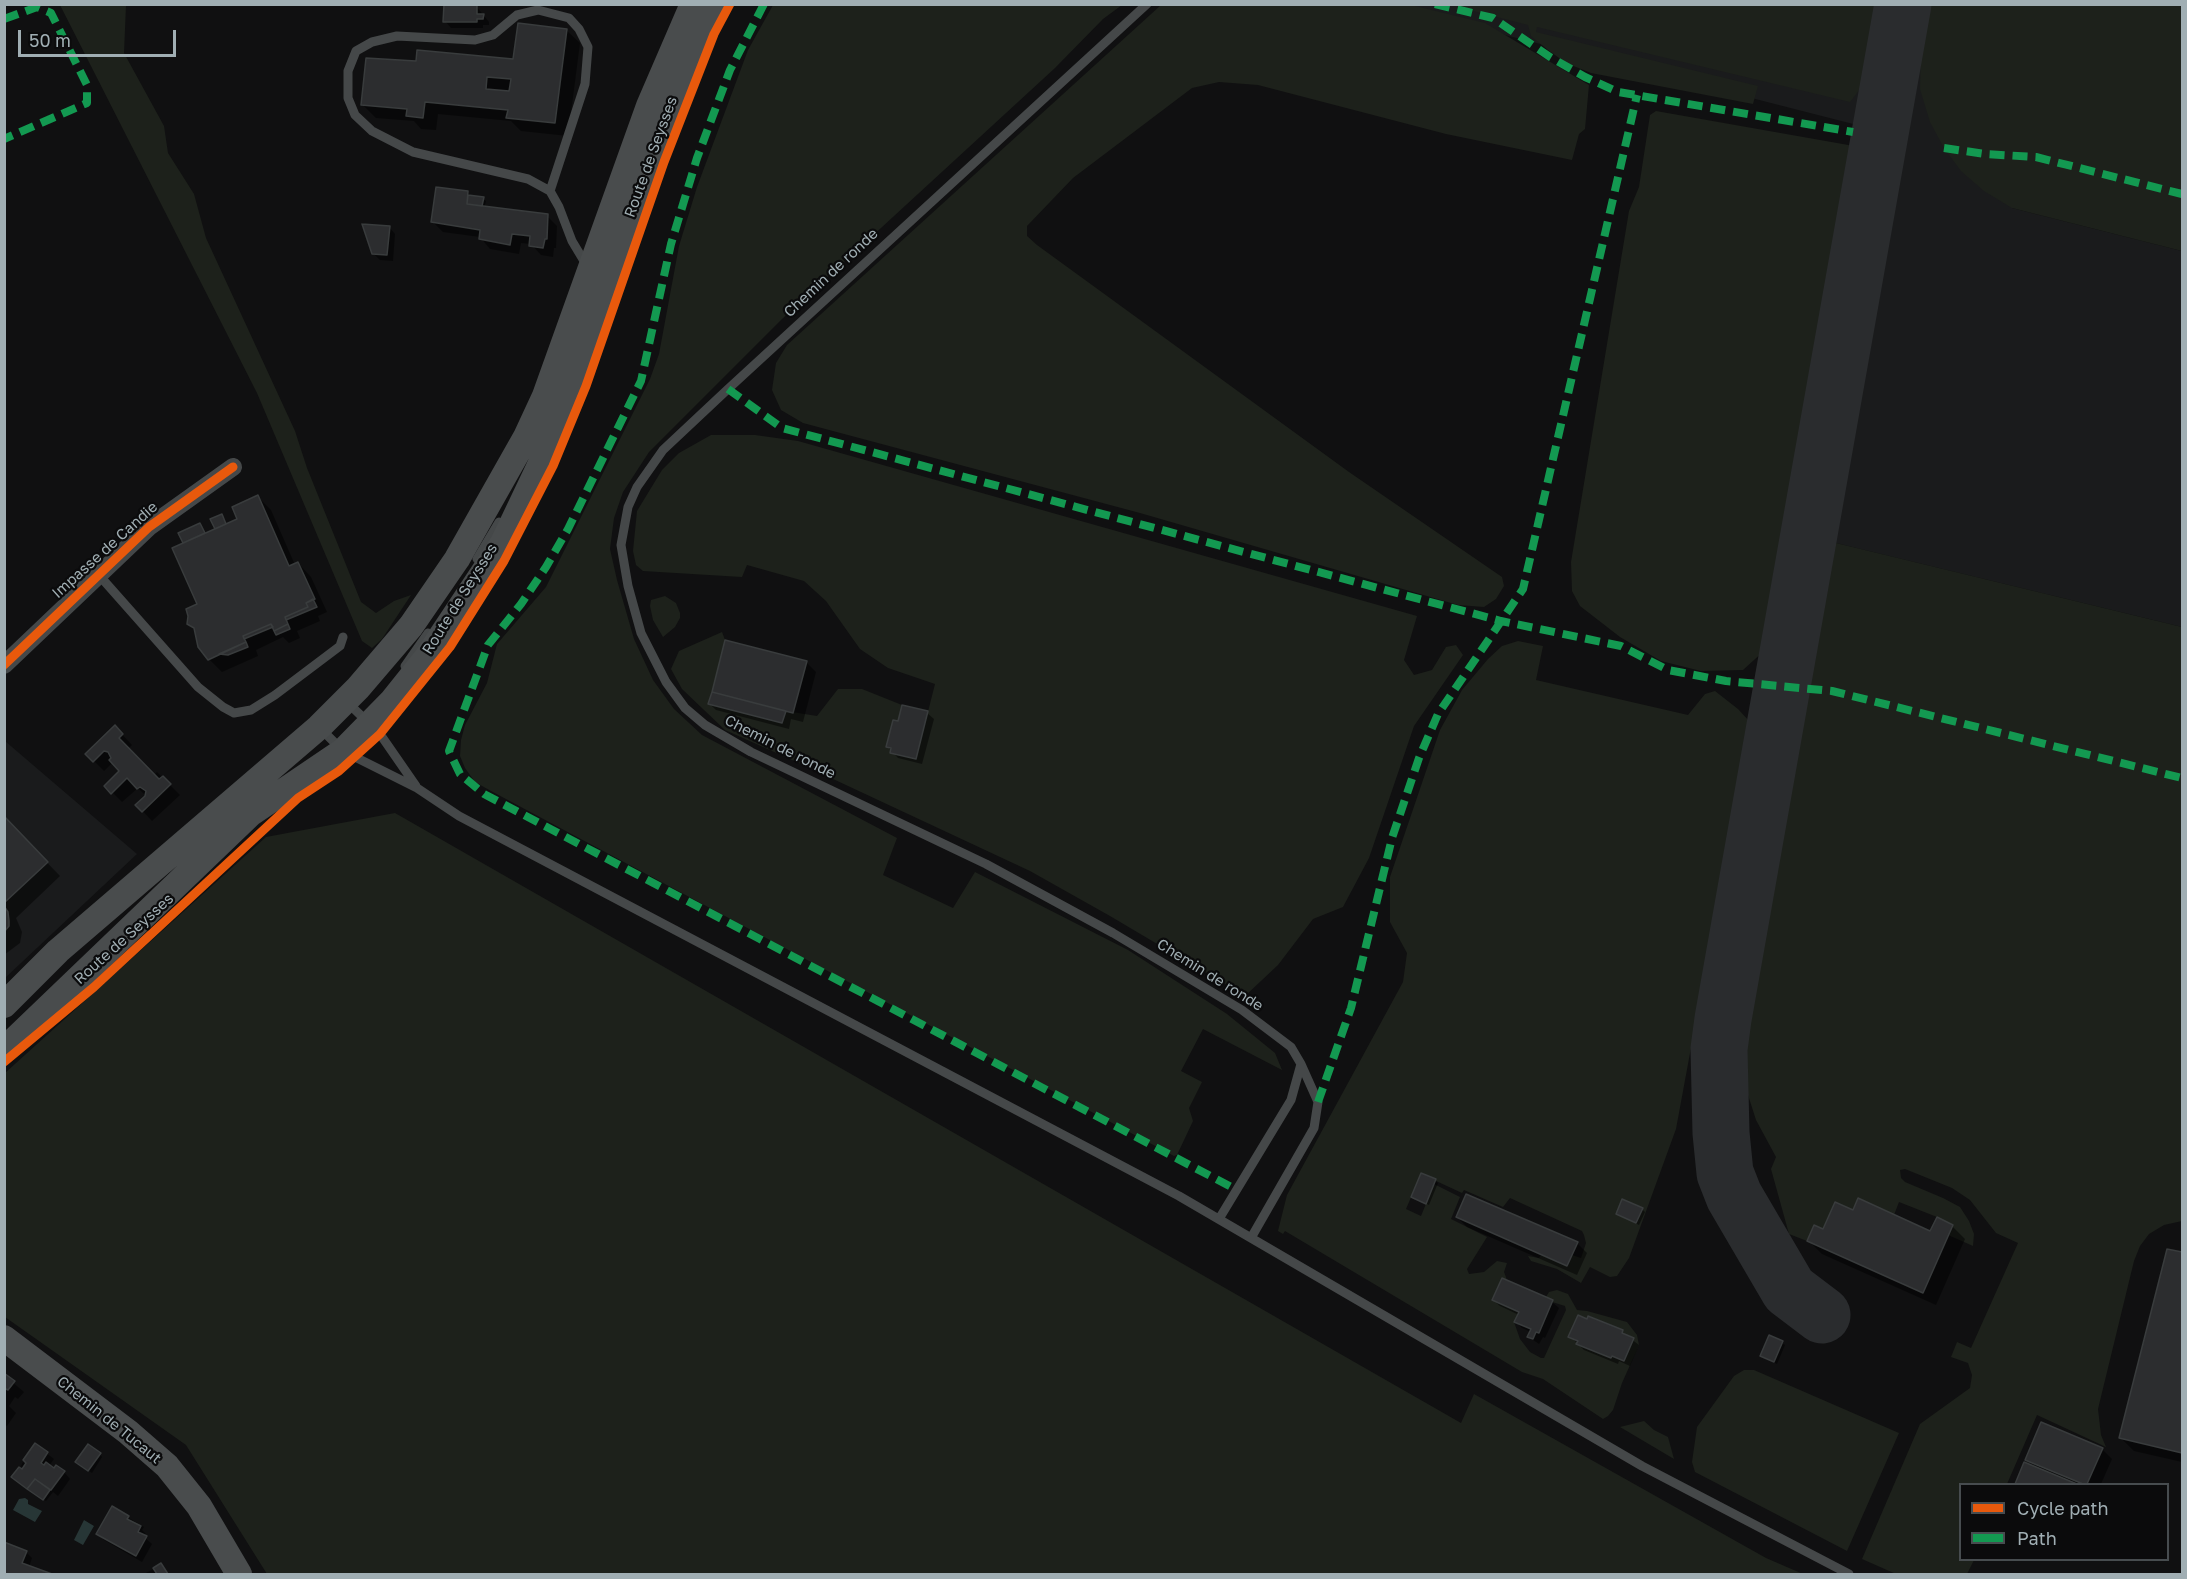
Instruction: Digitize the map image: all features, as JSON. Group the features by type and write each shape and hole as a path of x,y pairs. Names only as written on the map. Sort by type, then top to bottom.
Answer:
{"main road":[{"name":"Route de Seysses","path":"360,715 358,688 417,616 457,559 520,447 557,366 590,266 649,106 704,7"},
{"name":"Route de Seysses","path":"10,1027 360,715 392,702 428,656 503,543 562,419 682,79 704,29 704,7"},
{"name":"Route de Seysses","path":"10,1027 58,951 332,741 360,715"},
{"name":"Chemin de Tucaut","path":"4,1338 128,1432 167,1466 199,1506 239,1575"}],"street":[{"name":"Impasse de Candie","path":"4,665 149,527 233,467"}],"lane":[{"name":"Chemin de ronde","path":"1147,4 663,450 637,487 628,507 621,545 628,586 640,633 666,682 685,708 705,725 751,753 986,864 1113,933 1242,1010 1291,1047 1318,1102 1314,1128 1251,1238"},
{"name":"Route de Seysses","path":"656,121 675,69 704,7"},
{"path":"550,191 585,84 588,46 579,29 569,18 538,10 517,15 493,35 475,40 397,36 372,42 356,51 348,71 348,98 355,115 372,131 414,152 528,179 550,191 559,207 572,242 584,261 611,281"},
{"name":"Route de Seysses","path":"473,566 504,512"},
{"path":"98,574 198,687 234,713 251,710 275,695 339,646 343,637"},
{"name":"Route de Seysses","path":"400,671 434,625"},
{"path":"360,715 380,734 417,788"},
{"path":"332,741 417,788 459,816 1179,1196 1642,1466 1849,1575"},
{"path":"242,808 258,796"},
{"path":"1219,1219 1291,1100 1301,1064"}],"shaded area":[{"path":"1878,4 1863,85 1850,102 1537,27 1536,32 1758,86 1753,104 1591,73 1566,63 1548,50 1531,36 1528,25 1450,5"},
{"path":"60,5 126,5 124,53 164,126 168,153 194,194 206,238 295,431 307,468 361,602 376,613 394,601 411,595 382,639 372,648 362,641 257,393"},
{"path":"773,5 1122,5 1103,19 1055,68 782,319 649,452 623,492 614,518 610,549 634,639 653,680 674,709 702,735 897,838 883,875 953,908 975,872 1128,950 1227,1014 1275,1053 1282,1070 1203,1029 1181,1071 1202,1082 1189,1108 1193,1121 1177,1155 1174,1156 491,791 475,782 460,756 465,725 487,683 497,644 546,587 650,379 659,354 679,246 697,187 748,50"},
{"path":"1161,5 1411,5 1485,23 1589,85 1585,129 1579,134 1572,160 1446,134 1258,85 1219,82 1192,88 1073,178 1027,226 1027,236 1037,245 1349,472 1502,577 1504,586 1496,599 1484,607 1458,605 1140,513 803,423 781,410 772,390 776,363 787,345"},
{"path":"1408,5 2182,5 2012,208 2182,251 2182,627 1786,531 1857,125 1466,25"},
{"path":"1929,5 2182,5 2182,251 2012,208 1984,191 1961,171 1944,148 1930,122 1920,89 1921,48"},
{"path":"1656,111 1854,146 1765,650 1743,670 1701,671 1661,661 1620,637 1580,606 1572,591 1571,562 1629,211 1639,187 1650,115"},
{"path":"711,435 755,435 798,441 1417,616 1404,660 1414,675 1432,670 1446,647 1456,645 1463,655 1414,726 1369,858 1343,907 1313,919 1278,965 1245,996 1030,871 725,730 682,689 671,669 679,651 722,632 725,640 709,704 782,723 786,711 817,716 838,689 862,689 902,705 898,721 893,720 887,747 916,759 935,684 888,668 860,649 826,601 804,581 747,565 742,577 643,571 636,565 633,551 637,511 662,470 679,453"},
{"path":"1832,542 2182,627 2182,1221 2164,1225 2149,1234 2140,1246 2134,1261 2098,1409 2101,1435 2106,1447 2037,1415 2007,1483 1959,1483 1959,1561 1974,1561 1967,1574 1896,1574 1862,1559 1920,1424 1970,1388 1972,1375 1968,1363 1951,1357 1957,1342 1971,1348 2018,1243 1996,1233 1970,1200 1952,1188 1905,1169 1900,1170 1901,1178 1905,1182 1960,1207 1974,1234 1973,1246 1948,1235 1953,1225 1937,1217 1899,1202 1894,1215 1858,1199 1853,1210 1835,1202 1823,1229 1814,1225 1807,1241 1789,1234 1771,1169 1776,1157 1756,1120 1748,1095 1744,1063"},
{"path":"665,596 676,603 680,618 675,627 663,637 653,620 650,606 651,600"},
{"path":"1518,641 1543,646 1536,680 1688,715 1705,694 1715,691 1750,722 1676,1129 1629,1258 1617,1276 1610,1277 1590,1267 1581,1283 1557,1269 1531,1261 1528,1256 1539,1258 1541,1255 1567,1266 1572,1255 1581,1258 1586,1243 1584,1235 1582,1231 1510,1198 1503,1207 1464,1190 1462,1193 1421,1174 1406,1209 1421,1216 1434,1184 1460,1197 1451,1219 1487,1237 1467,1269 1469,1274 1484,1272 1497,1261 1507,1263 1504,1272 1507,1280 1502,1278 1492,1300 1519,1312 1514,1322 1520,1339 1530,1352 1541,1358 1544,1358 1566,1310 1565,1306 1552,1302 1553,1300 1546,1297 1549,1292 1557,1290 1568,1294 1577,1310 1627,1322 1637,1335 1639,1345 1613,1410 1603,1419 1543,1379 1522,1372 1285,1231 1283,1234 1278,1231 1287,1195 1403,982 1407,953 1390,922 1390,877 1440,730 1462,690 1502,646","holes":["1578,1315 1587,1319 1589,1316 1623,1330 1622,1333 1634,1338 1624,1361 1577,1344 1578,1341 1568,1337"]},
{"path":"5,741 137,854 5,978"},
{"path":"395,813 1461,1423 1474,1394 1766,1558 1803,1574 267,1574 186,1445 5,1317 5,1073 266,837"},
{"path":"1744,1370 1754,1370 1899,1433 1847,1551 1695,1472 1692,1462 1697,1427 1734,1376"},
{"path":"1644,1421 1654,1430 1668,1437 1674,1459 1620,1427"},
{"path":"25,1498 28,1504 42,1511 35,1522 13,1510 19,1499"},
{"path":"84,1520 94,1526 83,1545 74,1540"}],"building":[{"path":"444,4 477,5 477,14 484,14 483,19 477,19 477,22 443,22"},
{"path":"518,23 567,29 555,123 506,118 508,110 425,102 423,118 406,116 407,109 361,105 366,58 416,61 417,50 513,59","holes":["487,77 511,79 509,91 486,89"]},
{"path":"436,187 468,191 467,204 548,214 547,239 545,239 543,248 529,246 530,236 512,234 510,245 479,239 480,230 431,222"},
{"path":"468,195 484,197 482,206 467,204"},
{"path":"362,224 390,226 387,255 372,254"},
{"path":"258,495 289,566 298,562 315,599 306,603 308,607 285,617 288,624 274,631 271,624 243,636 246,642 208,660 198,647 194,628 187,624 186,609 197,604 172,548 237,519 232,507"},
{"path":"222,514 226,524 215,529 210,519"},
{"path":"200,523 205,533 183,543 178,533"},
{"path":"313,599 317,607 286,620 285,617 308,607 306,603"},
{"path":"271,624 273,627 244,639 243,636"},
{"path":"288,624 290,629 276,635 274,631"},
{"path":"725,640 807,661 793,713 712,692"},
{"path":"246,642 248,647 228,655 219,654"},
{"path":"712,692 786,711 782,723 708,704"},
{"path":"902,705 928,711 916,759 890,753 891,748 886,747 893,720 898,721"},
{"path":"115,725 123,734 119,738 159,779 163,776 171,784 142,812 135,805 145,796 146,791 140,787 137,789 127,778 111,794 104,786 119,771 109,760 111,758 108,752 104,751 93,762 85,754"},
{"path":"4,816 48,862 4,903"},
{"path":"4,906 8,912 9,926 4,932"},
{"path":"1421,1173 1436,1179 1426,1204 1411,1197"},
{"path":"1466,1194 1578,1242 1567,1266 1456,1217"},
{"path":"1858,1198 1930,1231 1937,1217 1953,1225 1923,1293 1807,1241 1814,1225 1823,1229 1835,1202 1853,1210"},
{"path":"1622,1199 1643,1208 1636,1223 1616,1214"},
{"path":"2167,1249 2182,1252 2182,1453 2119,1438"},
{"path":"1502,1278 1553,1300 1539,1333 1536,1332 1533,1339 1527,1337 1531,1329 1514,1322 1519,1312 1492,1300"},
{"path":"1578,1315 1587,1319 1588,1316 1623,1330 1622,1333 1634,1338 1624,1361 1576,1344 1578,1341 1568,1337"},
{"path":"1769,1335 1783,1341 1774,1362 1760,1356"},
{"path":"4,1373 15,1381 8,1390 4,1388"},
{"path":"2041,1422 2103,1448 2087,1483 2081,1483 2025,1460"},
{"path":"35,1443 48,1452 41,1463 44,1465 46,1462 54,1468 56,1465 65,1471 51,1490 35,1479 27,1489 11,1477 19,1467 22,1469 26,1463 23,1460"},
{"path":"88,1444 101,1453 88,1471 75,1462"},
{"path":"2024,1462 2075,1483 2015,1483"},
{"path":"35,1479 50,1490 43,1500 27,1489"},
{"path":"112,1506 129,1516 127,1519 141,1526 138,1532 147,1536 136,1556 96,1534"},
{"path":"4,1542 27,1551 22,1563 52,1574 4,1574"},
{"path":"161,1563 168,1574 157,1574 153,1568"}],"taxiway":[{"path":"1822,1315 1789,1290 1734,1196 1725,1173 1721,1133 1719,1049 1903,4"}],"marked path":[{"path":"764,4 730,70 697,158 671,244 641,381 568,529 546,567 521,604 488,645 449,751 460,774 484,794 1237,1190"},
{"path":"1435,4 1493,18 1550,57 1618,92 1853,132"},
{"path":"4,19 37,7 51,13 87,85 87,103 4,139"},
{"path":"1318,1102 1351,1008 1392,838 1419,758 1438,714 1523,589 1637,95"},
{"path":"1944,148 1985,154 2036,157 2182,194"},
{"path":"728,389 782,428 1501,621 1621,646 1668,670 1726,681 1832,691 2182,778"}],"cycle path":[{"path":"4,1062 94,987 298,798 339,771 380,734 450,647 504,561 553,466 586,386 664,162 714,34 730,4"},
{"path":"4,665 149,527 233,467"}]}
